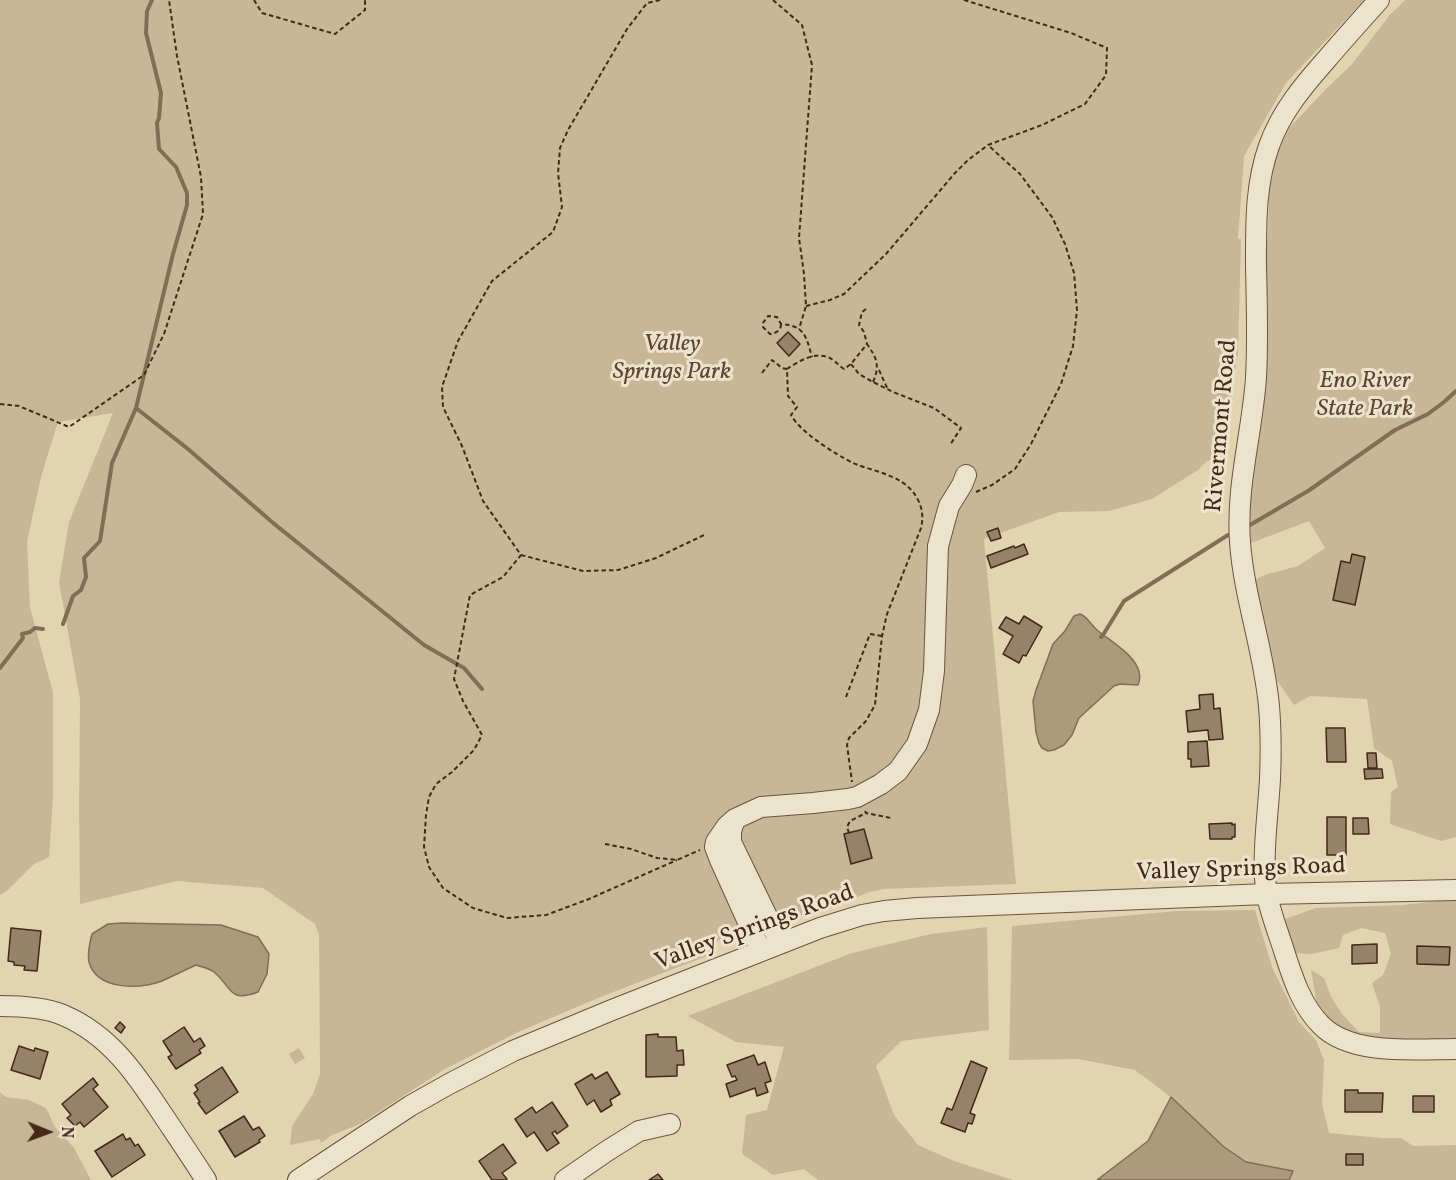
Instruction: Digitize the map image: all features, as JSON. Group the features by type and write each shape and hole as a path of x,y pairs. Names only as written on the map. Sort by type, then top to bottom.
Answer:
{"street":[{"name":"Rivermont Road","path":"1379,0 1297,93 1277,124 1260,176 1257,200 1256,377 1241,480 1240,546 1269,706 1271,743 1265,858 1267,894 1298,990 1317,1022 1327,1032 1351,1043 1375,1047 1456,1049"},
{"path":"761,951 720,860 715,847 716,842 735,819 761,807 848,799 862,805 881,784 898,771 917,744 928,710 935,652 938,546 949,506 966,475"},
{"path":"735,819 731,831 731,842 780,944"},
{"name":"Valley Springs Road","path":"298,1180 410,1106 483,1066 612,1010 842,921 884,911 917,908 1267,894 1456,890"},
{"path":"0,1006 25,1006 62,1015 95,1033 118,1053 141,1083 206,1180"},
{"path":"566,1180 639,1131 670,1124"}],"path":[{"path":"0,404 19,406 69,427 144,375 164,334 203,214 201,177 177,56 169,0"},
{"path":"254,0 262,14 334,34 365,10 365,0"},
{"path":"660,0 647,3 627,29 568,130 560,148 558,173 562,207 553,232 492,281 458,341 442,387 443,407 462,446 483,501 521,555 583,572 618,570 656,558 704,535"},
{"path":"773,0 802,25 812,65 799,238 806,306 799,329"},
{"path":"806,306 844,294 886,254 968,160 988,145 1042,125 1085,104 1106,75 1107,48 1071,33 964,0"},
{"path":"949,506 992,484 1015,469 1021,460 1061,384 1073,346 1077,310 1074,273 1065,244 1052,217 1020,174 988,145"},
{"path":"866,309 862,312 859,325 874,354 888,390"},
{"path":"768,316 777,317 781,324 780,330 770,334 763,327 768,316"},
{"path":"781,324 799,329 806,337 812,357"},
{"path":"762,373 772,360 787,369 799,361 820,356 831,358 844,369 867,344"},
{"path":"851,364 859,374 888,390 934,408 961,428 950,445"},
{"path":"787,369 788,396 797,407 791,415 794,421 818,442 853,462 903,482 915,493 920,506 923,519 921,528 887,614 882,636 875,705 866,721 849,738 847,745 850,777 862,805 891,818"},
{"path":"873,382 878,369"},
{"path":"521,555 503,577 470,595 454,679 482,735 474,750 436,784 429,797 424,848 429,867 443,888 472,908 507,918 546,915 589,899 716,842"},
{"path":"846,697 870,634 882,636"},
{"path":"849,833 847,827 862,805"},
{"path":"605,844 631,849 657,858 677,860"}],"green space":[{"name":"Valley Springs Park","path":"0,0 1364,0 1286,83 1244,156 1238,239 1241,239 1238,353 1221,457 1207,461 1198,470 1152,499 1109,511 1059,512 984,539 1016,884 885,889 869,892 815,915 787,914 719,940 707,956 518,1032 445,1069 360,1124 332,1135 321,1143 320,1139 290,1145 292,1126 313,1094 320,1074 319,935 315,924 263,888 177,881 80,904 80,699 59,582 69,522 113,413 58,422 41,477 27,542 30,608 53,692 53,796 49,857 34,864 0,895"},
{"name":"Eno River State Park","path":"1405,0 1456,0 1456,837 1441,841 1390,824 1391,792 1398,787 1392,761 1374,748 1367,699 1310,696 1294,705 1269,669 1253,580 1298,566 1325,548 1309,521 1251,543 1251,495 1270,166 1289,128 1352,64 1389,16"},
{"path":"1456,899 1456,1042 1386,1043 1334,1028 1317,1004 1311,970 1324,978 1331,997 1342,1014 1359,1032 1380,1033 1380,1007 1372,983 1383,975 1391,954 1385,933 1361,928 1343,935 1339,948 1312,954 1294,953 1285,919 1316,908 1403,905"},
{"path":"1255,910 1272,967 1299,1022 1316,1040 1324,1060 1322,1104 1329,1133 1401,1138 1413,1146 1456,1145 1456,1180 1289,1180 1293,1171 1246,1162 1224,1147 1172,1098 1135,1070 1078,1059 1009,1060 1012,926 1177,911"},
{"path":"987,927 989,1030 901,1041 876,1066 894,1115 918,1145 954,1161 1013,1180 818,1180 804,1169 773,1175 742,1154 746,1115 767,1110 784,1047 736,1042 688,1016 852,953 931,934"},
{"path":"299,1048 305,1058 295,1064 289,1054"},
{"path":"0,1092 6,1097 29,1100 46,1108 55,1127 74,1148 91,1180 0,1180"}],"shaded area":[{"path":"1080,614 1133,660 1140,676 1138,685 1114,686 1079,718 1072,735 1064,745 1048,751 1039,743 1033,701 1053,644 1065,631 1074,616"},
{"path":"108,924 221,925 258,937 269,954 267,974 258,992 241,996 232,992 212,971 196,965 153,984 131,986 110,983 94,971 89,962 92,934"},
{"path":"1171,1097 1224,1147 1246,1162 1293,1171 1289,1180 1097,1180 1148,1141"}],"building":[{"path":"788,332 800,344 789,356 777,343"},
{"path":"998,528 1001,538 991,541 987,532"},
{"path":"1024,544 1028,554 991,568 987,556"},
{"path":"1352,554 1365,557 1355,605 1333,600 1341,561 1350,563"},
{"path":"1024,616 1042,627 1026,656 1023,655 1019,663 1003,654 1013,636 999,628 1006,617 1019,624"},
{"path":"1213,694 1214,709 1220,708 1223,739 1209,740 1208,730 1188,732 1186,711 1200,709 1199,695"},
{"path":"1326,728 1345,728 1346,762 1327,762"},
{"path":"1207,741 1209,766 1191,767 1191,759 1188,759 1188,742"},
{"path":"1367,753 1376,753 1377,768 1368,768"},
{"path":"1364,769 1382,769 1383,778 1365,779"},
{"path":"1327,817 1346,817 1346,855 1327,855"},
{"path":"1353,818 1368,818 1369,834 1353,834"},
{"path":"1232,823 1232,825 1235,824 1235,837 1210,839 1209,824"},
{"path":"864,829 872,858 851,864 844,834"},
{"path":"11,928 41,931 37,971 24,970 25,966 14,965 14,962 8,961"},
{"path":"1377,944 1377,963 1352,964 1352,945"},
{"path":"1417,946 1450,947 1449,965 1417,964"},
{"path":"120,1022 125,1027 121,1033 115,1028"},
{"path":"184,1027 194,1042 200,1038 205,1046 199,1050 201,1053 176,1069 168,1057 172,1055 163,1041"},
{"path":"658,1034 658,1037 676,1037 677,1051 683,1050 684,1065 677,1065 677,1076 646,1077 646,1035"},
{"path":"19,1046 34,1051 35,1048 48,1052 40,1079 11,1070"},
{"path":"754,1055 758,1065 765,1062 771,1081 765,1083 768,1092 757,1096 755,1088 730,1097 726,1084 737,1080 735,1076 732,1077 727,1065"},
{"path":"971,1061 987,1068 970,1113 975,1115 972,1124 968,1123 965,1132 941,1123 947,1108 952,1110"},
{"path":"222,1067 238,1092 206,1114 194,1093 198,1090 195,1085"},
{"path":"607,1072 620,1094 610,1100 612,1105 601,1112 594,1100 587,1105 575,1084 592,1074 595,1079"},
{"path":"93,1078 98,1085 93,1089 108,1107 84,1127 80,1122 75,1126 67,1118 71,1115 62,1104"},
{"path":"1345,1090 1358,1090 1358,1093 1383,1093 1382,1112 1345,1112"},
{"path":"1413,1096 1434,1096 1434,1112 1413,1112"},
{"path":"552,1102 568,1126 557,1134 555,1131 552,1133 559,1143 547,1151 534,1132 527,1137 515,1119 532,1107 536,1113"},
{"path":"244,1116 253,1130 259,1127 265,1136 259,1140 260,1142 235,1157 219,1131"},
{"path":"123,1134 126,1140 130,1138 135,1146 138,1144 145,1155 112,1177 95,1151"},
{"path":"503,1144 516,1163 502,1173 506,1180 492,1180 479,1161"},
{"path":"1346,1154 1363,1154 1363,1165 1346,1165"},
{"path":"658,1174 663,1180 649,1180"}],"waterway":[{"path":"63,624 73,596 81,590 86,577 84,558 100,541 112,463 136,408 187,205 187,193 176,167 159,149 157,123 161,93 146,33 147,11 152,0"},
{"path":"1250,525 1308,491 1395,430 1428,414 1456,391"},
{"path":"136,408 424,645 464,668 482,689"},
{"path":"1101,637 1124,601 1228,535"},
{"path":"0,668 23,638 22,634 35,628 43,629"}]}
